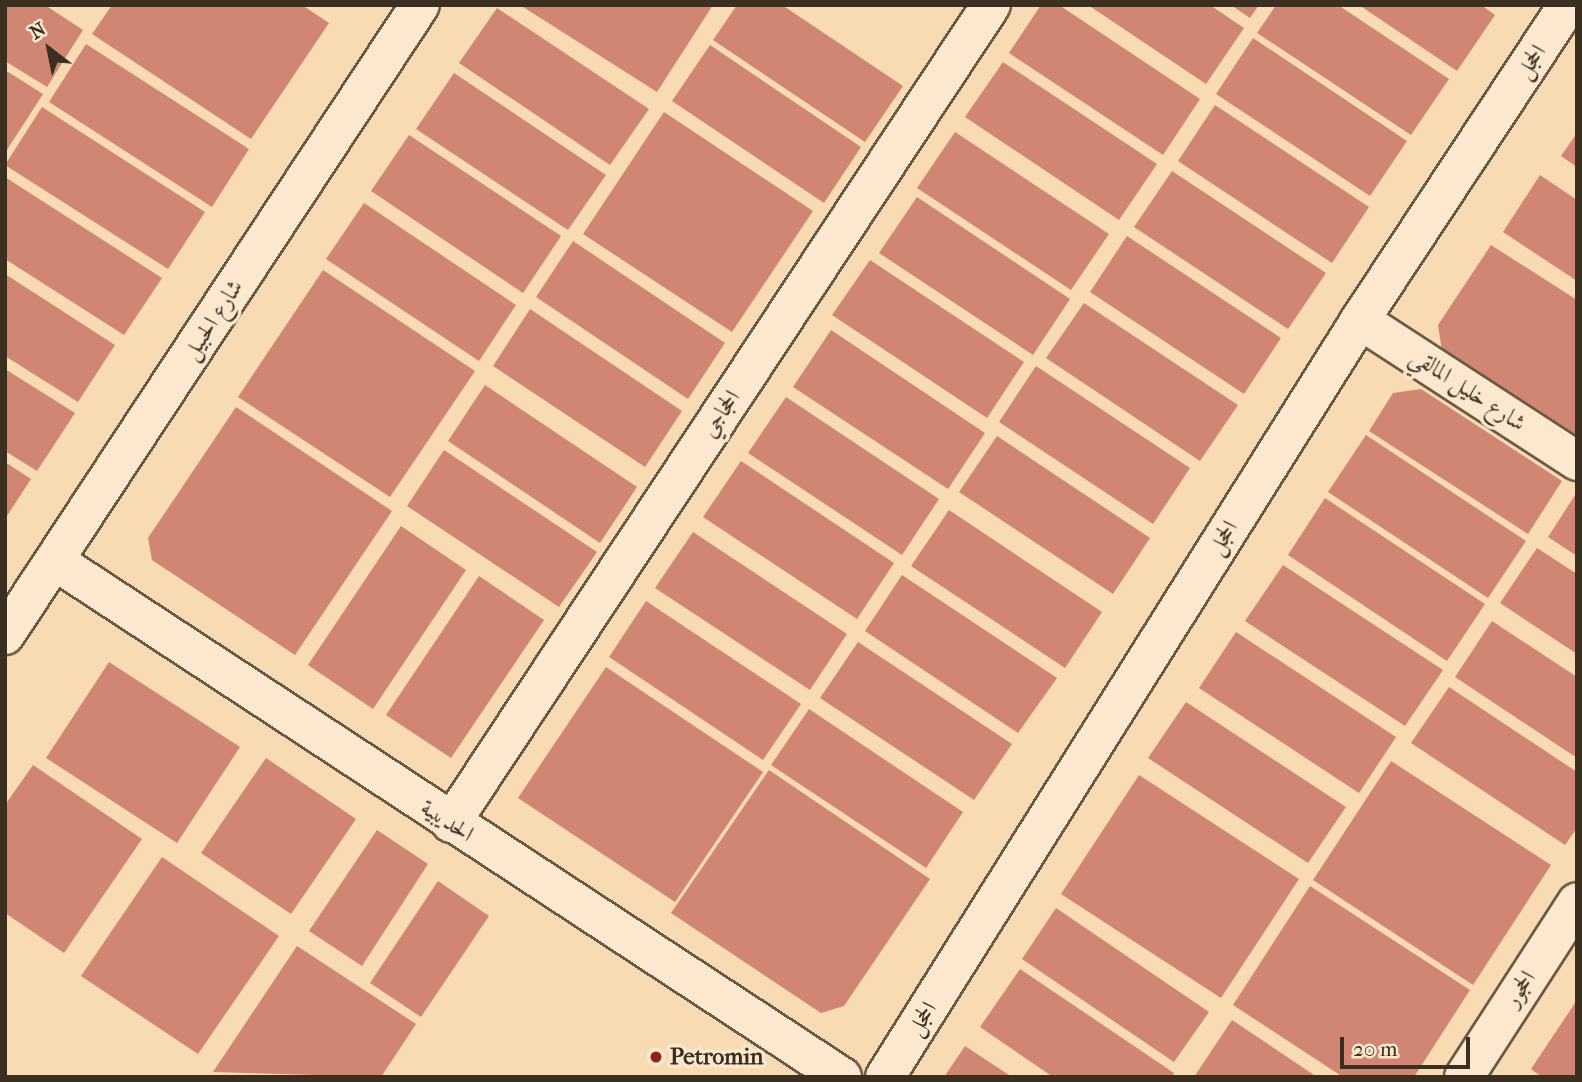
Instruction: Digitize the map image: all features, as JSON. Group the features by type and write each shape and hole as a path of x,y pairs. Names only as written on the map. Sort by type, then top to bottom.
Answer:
{"street":[{"name":"شارع الحبيل","path":"5,635 420,5"},
{"name":"الحجاجي","path":"451,823 991,5"},
{"name":"الحجل","path":"885,1077 1360,320 1568,5"},
{"name":"شارع خليل المالقي","path":"1360,320 1577,461"},
{"name":"الحديبية","path":"55,561 842,1077"},
{"name":"الحجور","path":"1464,1077 1577,902"}],"building":[{"path":"5,5 45,5 83,30 47,87 5,61"},
{"path":"112,5 302,5 329,23 251,139 92,34"},
{"path":"520,5 713,5 657,92"},
{"path":"737,5 782,5 903,86 865,142 713,40"},
{"path":"1041,5 1059,5 1200,99 1163,155 1009,53"},
{"path":"1088,5 1210,5 1244,28 1206,84"},
{"path":"1231,5 1259,5 1250,18"},
{"path":"1276,5 1338,5 1449,79 1411,135 1257,33"},
{"path":"1359,5 1481,5 1495,15 1457,71"},
{"path":"497,8 649,109 610,165 459,63"},
{"path":"1253,38 1407,141 1370,196 1216,94"},
{"path":"86,44 249,149 212,207 49,102"},
{"path":"710,45 861,147 824,203 672,101"},
{"path":"1003,62 1157,164 1119,220 965,117"},
{"path":"5,70 43,94 5,153"},
{"path":"454,73 606,175 568,230 416,129"},
{"path":"1215,105 1369,207 1332,263 1178,161"},
{"path":"42,107 205,212 168,269 5,165"},
{"path":"664,112 813,211 732,332 583,234"},
{"path":"955,132 1109,234 1071,290 917,188"},
{"path":"1577,133 1577,167 1561,156"},
{"path":"409,135 561,236 523,293 371,191"},
{"path":"1172,171 1326,273 1288,329 1134,227"},
{"path":"1540,175 1577,200 1577,281 1503,232"},
{"path":"5,177 162,278 124,335 5,259"},
{"path":"917,197 1070,299 1033,355 879,253"},
{"path":"364,203 516,305 479,361 326,259"},
{"path":"1127,236 1281,338 1244,394 1090,292"},
{"path":"573,241 725,343 688,399 536,297"},
{"path":"1491,245 1577,300 1577,440 1442,351 1438,325"},
{"path":"870,260 1024,362 987,418 832,315"},
{"path":"323,270 475,371 390,497 238,397"},
{"path":"5,274 115,345 78,402 5,356"},
{"path":"1084,303 1238,405 1200,461 1046,358"},
{"path":"530,309 682,411 645,467 493,366"},
{"path":"831,330 985,433 948,489 793,387"},
{"path":"1036,366 1190,468 1153,524 999,422"},
{"path":"5,369 75,413 37,471 5,451"},
{"path":"485,385 637,487 600,543 448,441"},
{"path":"1421,389 1562,481 1528,534 1369,431 1393,393"},
{"path":"786,397 939,499 902,555 748,453"},
{"path":"236,407 392,511 295,655 152,560 148,538"},
{"path":"1366,435 1526,541 1488,598 1328,492"},
{"path":"997,436 1150,538 1113,594 959,492"},
{"path":"444,450 597,552 559,607 407,506"},
{"path":"741,461 894,563 857,619 703,517"},
{"path":"5,462 31,479 5,519"},
{"path":"1577,492 1577,556 1548,537"},
{"path":"1325,498 1485,604 1447,661 1288,555"},
{"path":"949,510 1102,612 1065,668 911,566"},
{"path":"401,526 466,570 373,709 308,665"},
{"path":"693,532 847,634 810,690 655,588"},
{"path":"1537,548 1577,574 1577,654 1500,603"},
{"path":"1283,565 1443,670 1405,726 1245,621"},
{"path":"902,575 1057,678 1018,733 865,631"},
{"path":"479,576 544,620 451,758 386,715"},
{"path":"646,601 801,704 763,760 609,657"},
{"path":"1492,621 1577,677 1577,758 1455,677"},
{"path":"1236,632 1396,737 1359,793 1199,688"},
{"path":"858,642 1012,744 974,800 820,698"},
{"path":"109,662 240,747 177,843 46,758"},
{"path":"606,667 763,772 675,902 518,798"},
{"path":"1449,687 1577,772 1577,828 1565,845 1411,743"},
{"path":"1186,702 1346,807 1308,863 1148,758"},
{"path":"809,709 963,812 926,868 771,765"},
{"path":"266,758 356,819 291,914 201,853"},
{"path":"1391,761 1551,865 1473,985 1313,880"},
{"path":"33,765 142,839 64,953 5,913 5,805"},
{"path":"769,770 930,879 844,1006 821,1013 671,913"},
{"path":"1139,775 1299,879 1221,998 1061,894"},
{"path":"377,830 428,864 362,966 309,931"},
{"path":"162,857 279,936 198,1054 81,976"},
{"path":"438,881 489,916 421,1017 370,983"},
{"path":"1310,886 1470,990 1414,1077 1343,1077 1233,1005"},
{"path":"1056,908 1209,1012 1174,1062 1022,959"},
{"path":"297,946 416,1024 381,1077 213,1072"},
{"path":"1020,969 1174,1073 1172,1077 1053,1077 980,1027"},
{"path":"1577,1000 1577,1077 1542,1077 1531,1069"},
{"path":"1232,1020 1317,1077 1194,1077"},
{"path":"965,1046 1012,1077 944,1077"}],"place":[{"name":"Petromin","path":"656,1057"}]}
